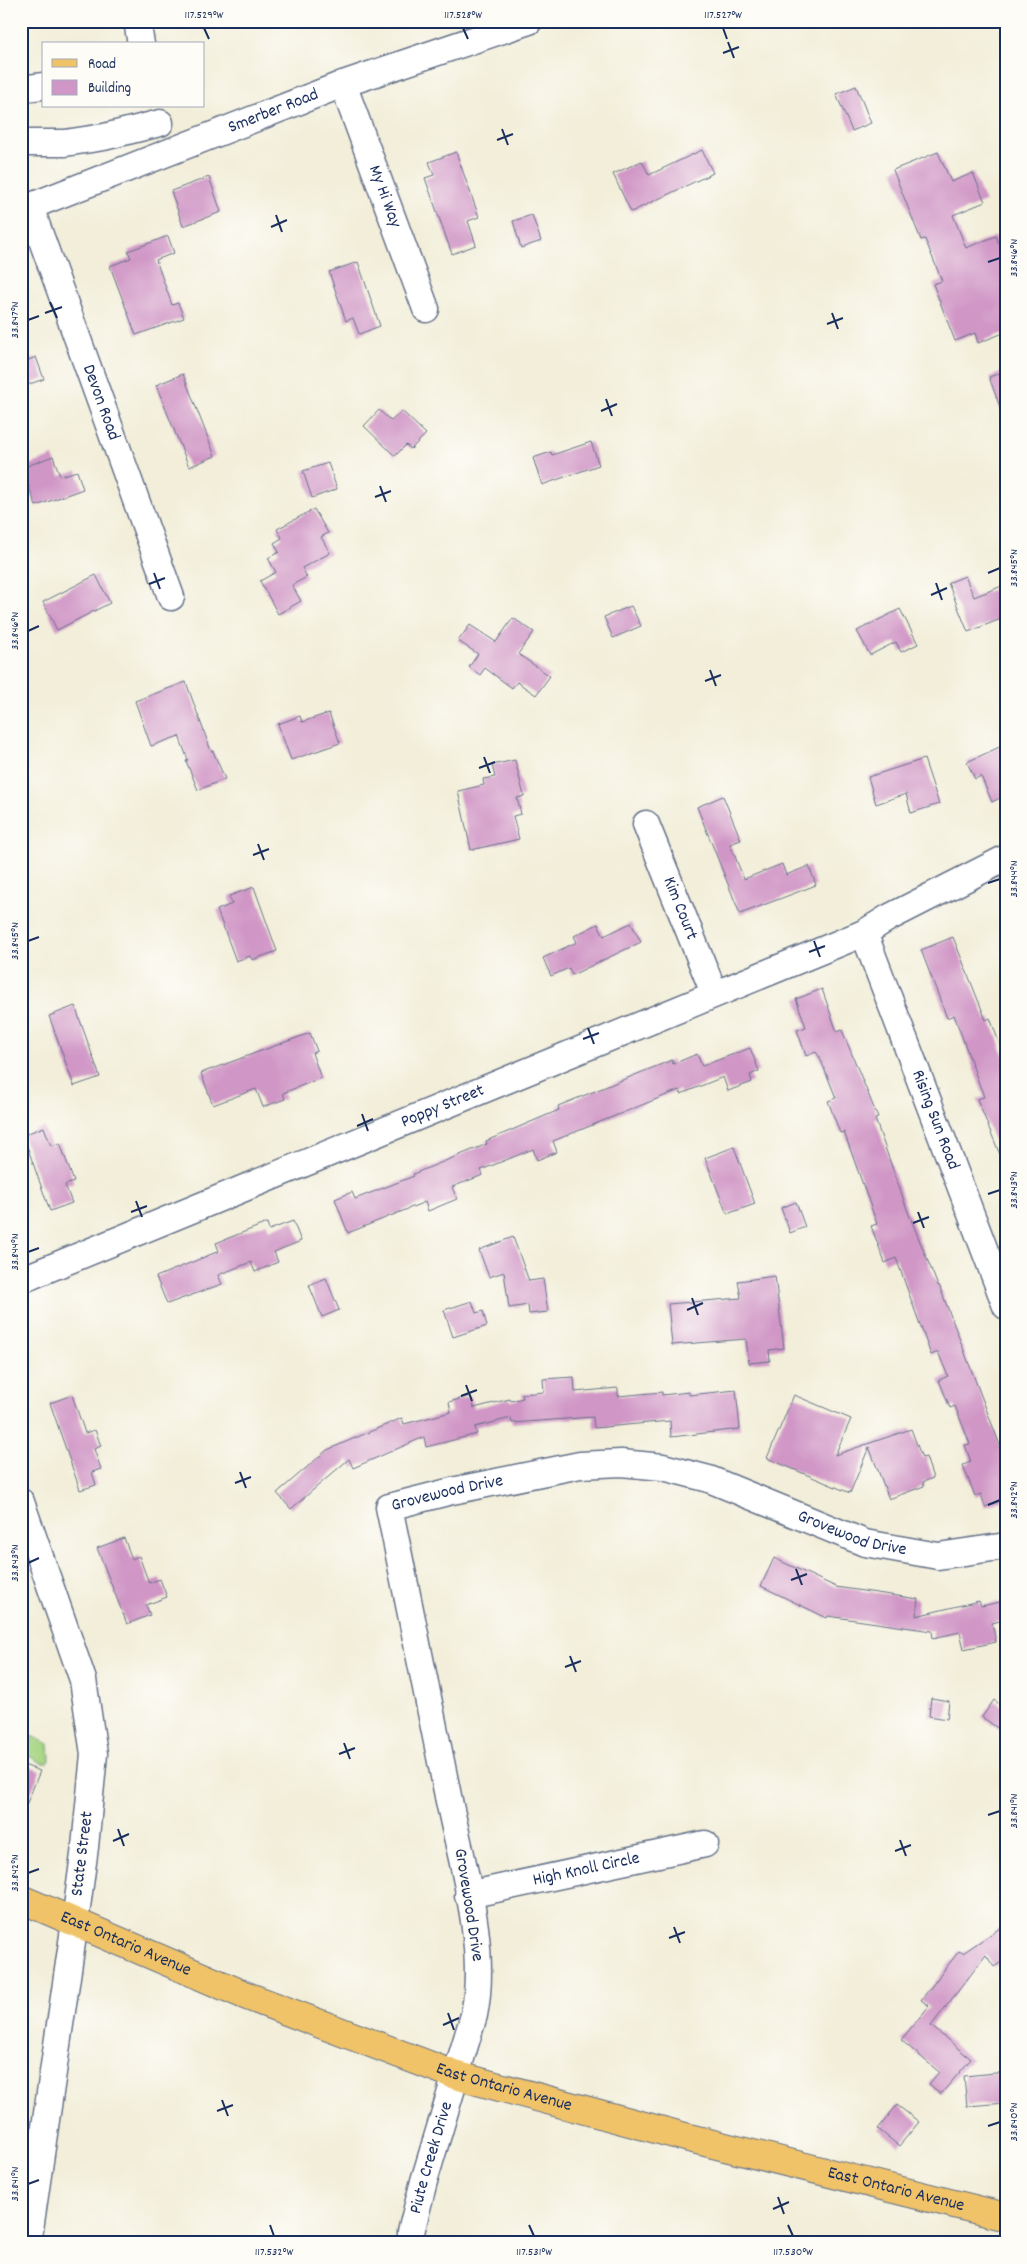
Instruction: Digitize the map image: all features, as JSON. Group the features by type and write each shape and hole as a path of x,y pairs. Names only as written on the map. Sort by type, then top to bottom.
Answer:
{"main road":[{"name":"East Ontario Avenue","path":"21,1899 247,1996 456,2075 689,2138 1006,2217"}],"street":[{"path":"137,21 141,42"},
{"name":"Smerber Road","path":"26,208 343,84 530,21"},
{"name":"My Hi Way","path":"343,84 426,309"},
{"path":"21,142 65,142 104,137 158,114 168,153"},
{"name":"Devon Road","path":"26,208 171,597"},
{"name":"Kim Court","path":"646,824 714,993"},
{"name":"Poppy Street","path":"21,1280 714,993 864,933 888,918 1006,858"},
{"name":"Rising Sun Road","path":"864,933 1006,1306"},
{"name":"Grovewood Drive","path":"456,2075 478,1991 479,1966 468,1895 389,1507 452,1491 580,1465 621,1463 663,1467 709,1479 865,1543 938,1556 1006,1546"},
{"name":"State Street","path":"21,1502 83,1680 94,1754 85,1847 75,1922 28,2243"},
{"name":"High Knoll Circle","path":"468,1895 705,1844"},
{"name":"Piute Creek Drive","path":"410,2243 424,2181 456,2075"}],"green space":[{"path":"31,1736 49,1744 50,1760 48,1763 42,1763 25,1754"}],"building":[{"path":"856,86 871,123 852,131 836,94"},
{"path":"702,150 713,173 631,212 613,174 642,161 649,175"},
{"path":"456,152 479,217 468,221 476,245 452,254 425,178 434,175 429,162"},
{"path":"938,152 951,182 973,173 985,202 953,215 966,248 996,236 1006,261 1006,332 978,343 975,333 955,341 933,284 942,281 925,239 921,240 893,170"},
{"path":"209,177 221,212 183,226 171,191"},
{"path":"532,215 541,241 521,248 513,221"},
{"path":"168,236 174,253 156,260 172,305 178,303 184,318 136,335 110,266 131,258 128,251"},
{"path":"358,262 380,326 359,334 353,318 346,321 329,272"},
{"path":"36,357 44,379 21,387 21,363"},
{"path":"1006,371 1006,418 1004,418 989,377"},
{"path":"183,374 215,456 189,467 156,385"},
{"path":"379,410 391,421 402,411 426,434 411,449 406,445 395,456 364,426"},
{"path":"591,442 599,465 542,485 533,458 551,452 552,455"},
{"path":"53,456 60,476 77,471 83,489 36,506 22,468"},
{"path":"328,463 337,489 312,498 303,471"},
{"path":"314,509 328,533 321,537 330,553 302,568 307,577 292,585 301,601 278,614 260,581 276,572 268,558 279,552 274,543 282,538 277,529"},
{"path":"96,575 110,603 57,630 43,602"},
{"path":"965,576 974,597 1002,586 1006,594 1006,617 968,632 948,583"},
{"path":"631,606 641,626 613,638 604,617"},
{"path":"900,609 918,644 901,652 896,642 870,655 857,631"},
{"path":"513,618 534,632 518,654 550,676 536,695 517,682 512,688 485,668 480,675 469,667 478,654 458,641 470,625 496,642"},
{"path":"186,682 211,751 213,751 225,779 198,790 186,761 188,760 179,736 151,746 135,701"},
{"path":"329,713 340,743 291,760 278,724 300,716 302,722"},
{"path":"1006,744 1006,795 992,802 981,776 975,779 967,762"},
{"path":"924,759 939,804 911,813 906,794 876,804 868,777"},
{"path":"515,760 524,796 517,798 521,814 513,816 519,839 471,850 458,791 484,785 483,779 495,777 492,765"},
{"path":"723,796 741,840 730,844 744,879 782,864 786,875 809,866 816,885 740,914 697,807"},
{"path":"254,887 277,951 252,960 250,956 236,961 217,910 232,904 229,896"},
{"path":"631,923 641,942 572,975 569,968 551,976 543,958 577,942 574,936 598,924 604,936"},
{"path":"953,937 986,1020 990,1018 1006,1061 1006,1169 977,1099 984,1097 954,1015 947,1018 921,950"},
{"path":"822,989 837,1032 842,1030 878,1118 875,1119 908,1212 939,1285 1006,1461 1006,1499 985,1507 981,1494 975,1496 963,1465 971,1462 965,1445 970,1444 955,1406 950,1408 939,1380 948,1376 938,1352 931,1355 896,1258 885,1263 871,1226 877,1224 844,1132 840,1133 828,1101 836,1098 820,1058 816,1052 806,1056 797,1030 806,1027 796,999"},
{"path":"75,1006 100,1077 74,1086 49,1016"},
{"path":"310,1033 317,1051 312,1053 321,1078 283,1093 285,1099 263,1107 256,1089 213,1105 201,1073"},
{"path":"750,1048 759,1071 750,1075 752,1082 728,1091 723,1077 681,1094 679,1090 553,1141 557,1152 537,1160 533,1149 481,1170 483,1175 452,1187 457,1199 428,1211 425,1202 348,1233 335,1199 352,1192 355,1199 414,1176 413,1174 487,1144 486,1141 559,1110 558,1106 672,1060 673,1064 697,1054 702,1066"},
{"path":"44,1127 51,1146 60,1143 74,1182 65,1185 72,1203 50,1211 23,1135"},
{"path":"734,1147 755,1204 727,1214 705,1158"},
{"path":"796,1202 805,1227 790,1233 781,1208"},
{"path":"293,1221 301,1241 274,1252 278,1262 255,1272 251,1262 218,1275 222,1284 167,1304 156,1277 219,1251 216,1243 267,1223 269,1230"},
{"path":"513,1237 529,1281 543,1279 548,1312 529,1314 528,1305 509,1308 504,1272 489,1277 479,1250"},
{"path":"775,1276 784,1348 769,1350 770,1361 749,1363 746,1339 672,1345 668,1304 741,1298 738,1281"},
{"path":"326,1278 339,1310 322,1317 309,1285"},
{"path":"472,1301 476,1313 483,1311 487,1326 453,1337 444,1310"},
{"path":"574,1377 575,1392 618,1388 618,1396 662,1392 662,1395 689,1392 689,1395 736,1390 740,1429 671,1437 670,1421 594,1428 593,1417 512,1423 511,1418 475,1427 477,1434 426,1447 424,1437 353,1468 349,1459 291,1509 277,1493 327,1450 402,1418 404,1424 451,1412 449,1402 471,1396 474,1408 510,1399 511,1401 523,1398 522,1394 544,1392 543,1379"},
{"path":"72,1395 85,1433 95,1430 101,1446 94,1449 101,1469 92,1472 96,1485 80,1490 50,1403"},
{"path":"794,1395 851,1419 835,1455 911,1429 922,1458 926,1457 933,1478 923,1482 924,1486 889,1499 869,1447 850,1493 767,1458"},
{"path":"124,1538 132,1559 139,1556 149,1583 160,1579 167,1597 146,1605 150,1615 127,1624 97,1548"},
{"path":"774,1558 836,1587 918,1599 916,1616 979,1601 981,1606 1000,1602 1004,1620 992,1623 996,1642 964,1649 960,1632 933,1638 932,1631 828,1616 827,1618 761,1586"},
{"path":"931,1698 949,1701 947,1719 929,1716"},
{"path":"994,1700 1006,1709 1006,1734 982,1717"},
{"path":"21,1764 40,1771 22,1815 21,1815"},
{"path":"1006,1924 1006,1959 994,1967 986,1955 931,2026 971,2059 941,2094 929,2084 939,2072 901,2040 929,2006 921,2000 959,1951 963,1953"},
{"path":"1006,2072 1006,2103 967,2106 964,2076"},
{"path":"897,2105 919,2122 899,2146 878,2129"}]}
